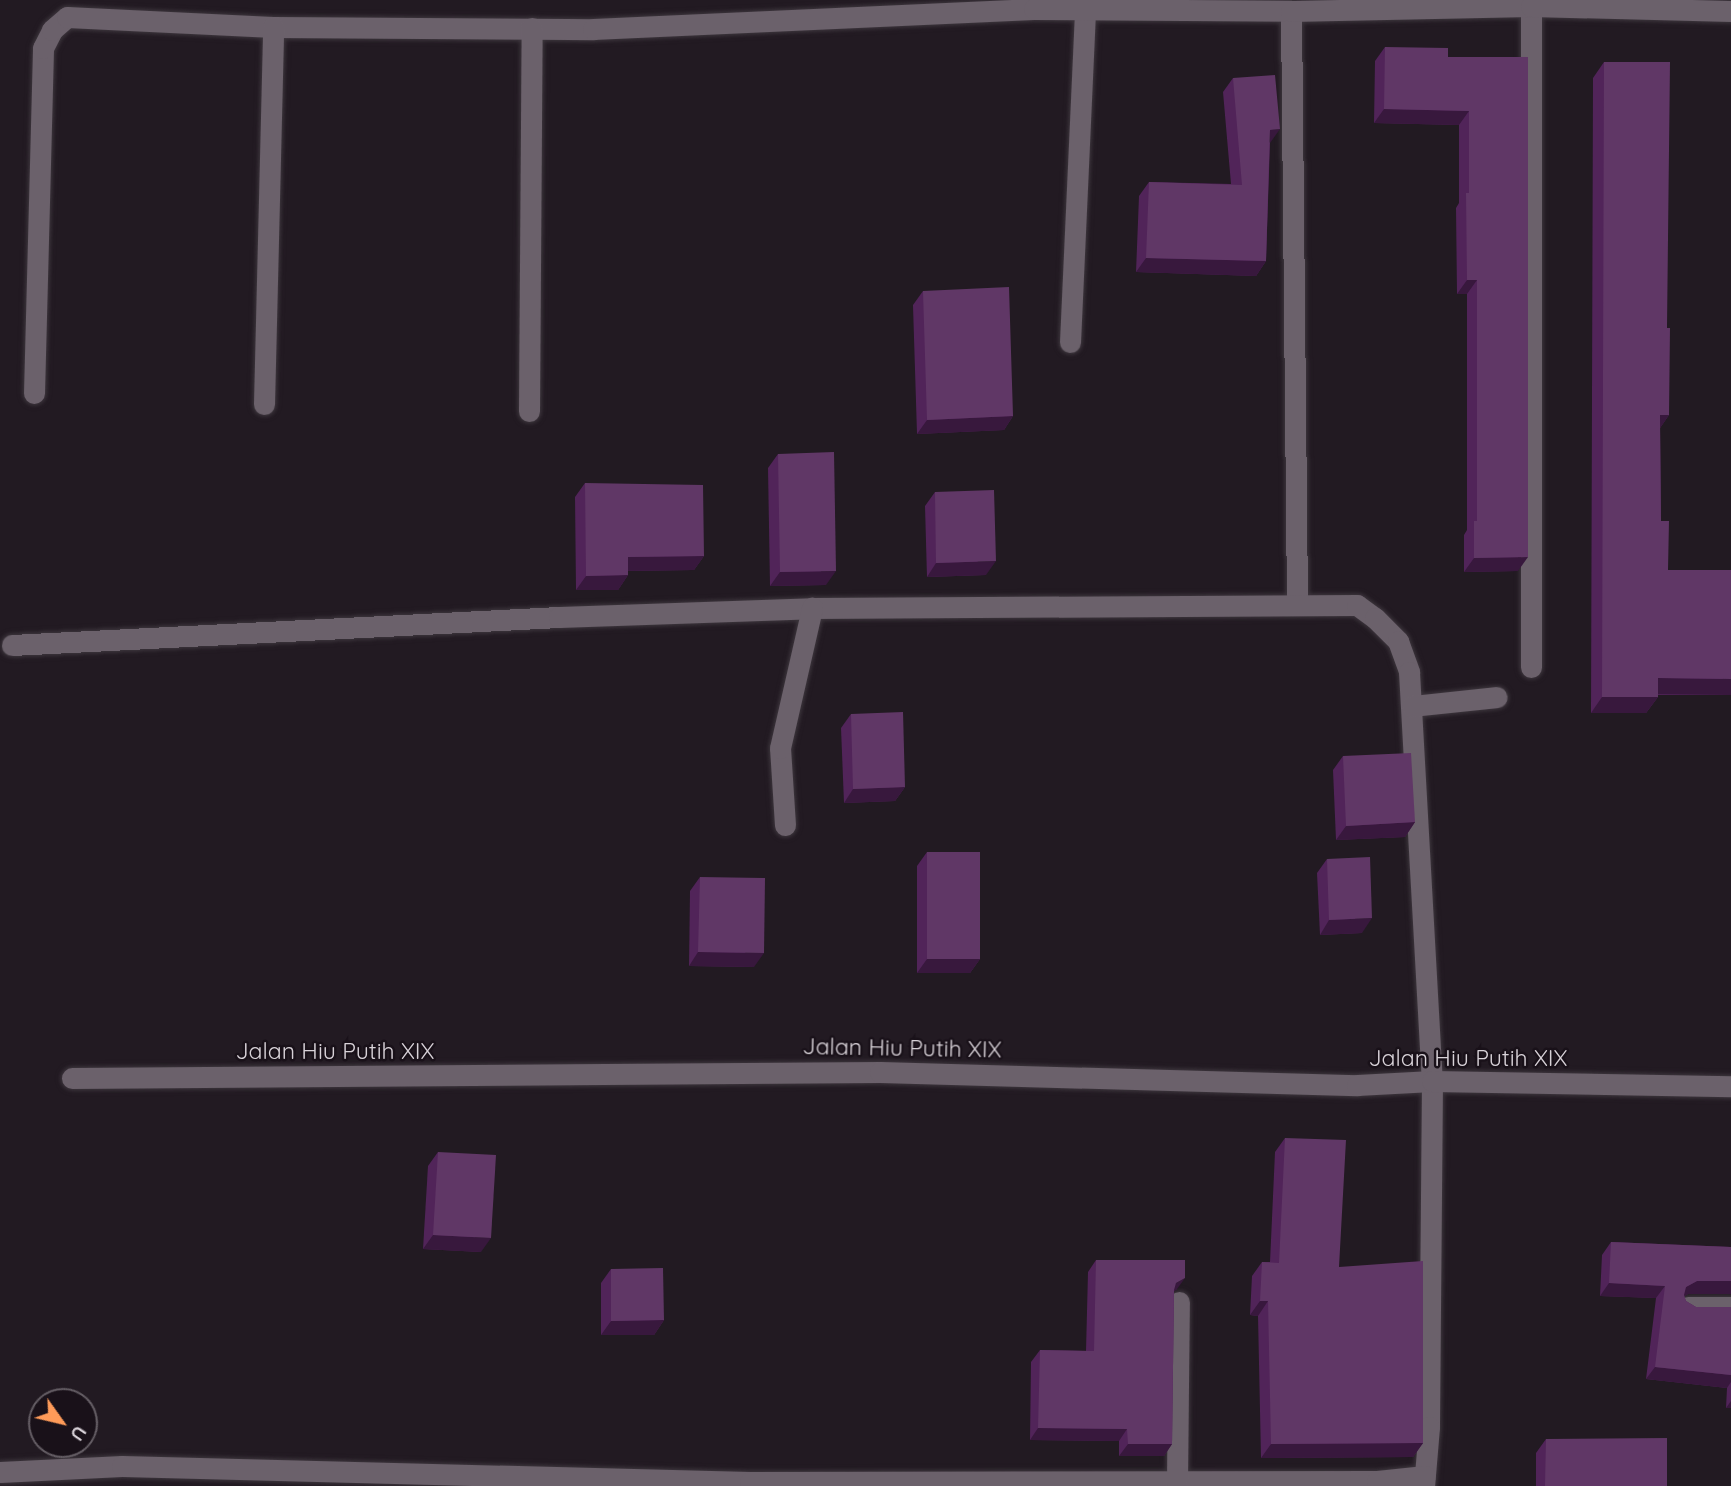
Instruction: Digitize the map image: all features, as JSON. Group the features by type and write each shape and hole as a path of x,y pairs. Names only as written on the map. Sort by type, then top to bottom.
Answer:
{"street":[{"path":"34,393 43,48 52,30 68,17 273,27 532,28 1085,9 1290,11 1579,4 1731,11"},
{"path":"1531,6 1531,667"},
{"path":"1070,342 1085,9"},
{"path":"1290,11 1297,604"},
{"path":"264,404 273,27"},
{"path":"529,411 532,28"},
{"path":"0,1472 122,1466 823,1484 1425,1481 1429,1427 1432,1081 1412,706 1409,672 1398,641 1375,618 1357,605 812,608 559,617 12,645"},
{"path":"785,825 780,748 812,608"},
{"path":"1412,706 1497,697"},
{"name":"Jalan Hiu Putih XIX","path":"72,1078 643,1076 686,1072 880,1072 1357,1085 1432,1081 1731,1086"},
{"path":"1177,1481 1179,1302"},
{"path":"1688,1307 1731,1307"}],"building":[{"path":"1385,47 1448,48 1448,57 1528,57 1528,557 1474,558 1474,521 1477,521 1477,280 1467,280 1469,111 1384,109"},
{"path":"1604,62 1670,62 1667,328 1670,328 1669,415 1660,415 1661,521 1669,521 1668,570 1731,570 1731,679 1658,678 1658,697 1602,697"},
{"path":"1275,75 1280,129 1270,130 1266,261 1146,258 1149,182 1242,185 1233,78"},
{"path":"1009,287 1013,416 927,420 923,291"},
{"path":"834,452 836,571 780,572 778,454"},
{"path":"585,483 703,485 704,556 628,557 628,575 586,576"},
{"path":"994,490 996,561 936,563 935,492"},
{"path":"903,712 905,787 853,789 851,714"},
{"path":"1411,753 1415,822 1346,826 1343,756"},
{"path":"927,852 980,852 980,959 927,959"},
{"path":"1370,857 1372,918 1329,920 1327,859"},
{"path":"700,877 765,878 764,953 698,952"},
{"path":"1285,1138 1346,1140 1339,1267 1423,1261 1423,1443 1271,1444 1268,1301 1260,1301 1262,1262 1279,1263"},
{"path":"438,1152 496,1155 491,1238 433,1235"},
{"path":"1611,1242 1731,1247 1731,1281 1697,1281 1686,1287 1684,1295 1686,1301 1696,1307 1731,1307 1731,1375 1655,1367 1665,1286 1609,1283"},
{"path":"1096,1260 1185,1260 1185,1278 1176,1283 1174,1290 1172,1444 1128,1444 1127,1429 1038,1428 1040,1350 1094,1351"},
{"path":"663,1268 664,1320 611,1321 611,1269"},
{"path":"1667,1438 1667,1486 1545,1486 1546,1439"}]}
